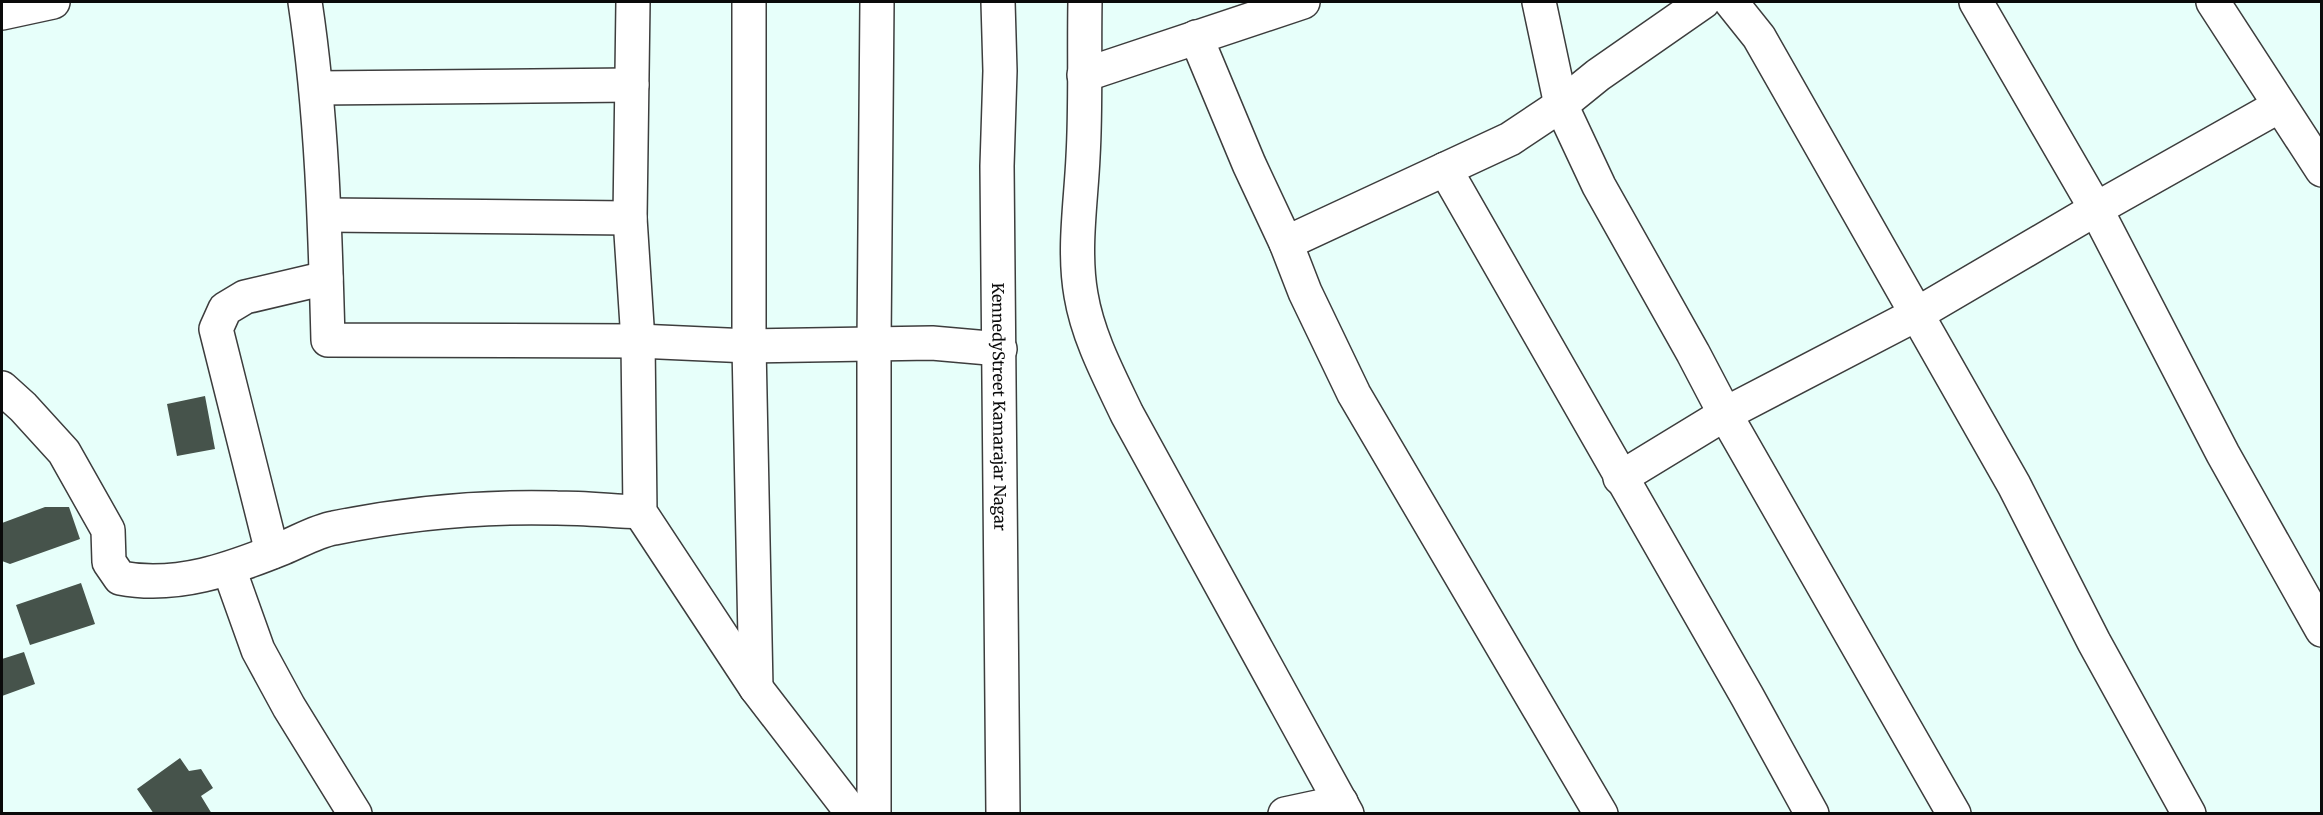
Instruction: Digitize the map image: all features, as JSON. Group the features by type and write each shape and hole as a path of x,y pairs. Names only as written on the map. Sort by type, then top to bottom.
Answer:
{"street":[{"path":"2,14 53,2"},
{"path":"305,2 316,88 324,215 328,340 638,341 749,346 932,343 1000,349"},
{"path":"633,2 630,218 638,341 640,512 756,688 853,813"},
{"path":"749,2 749,346 756,688"},
{"path":"874,813 877,2"},
{"name":"KennedyStreet Kamarajar Nagar","path":"998,2 1000,71 997,166 1003,813"},
{"path":"1084,2 1083,154 1077,264 1081,296 1101,359 1127,414 1344,808 1285,813"},
{"path":"1084,75 1303,2"},
{"path":"1539,2 1561,105 1599,186 1694,353 1725,414 1954,813"},
{"path":"1286,243 1510,139 1703,2"},
{"path":"1731,2 1760,37 2014,484 2094,642 2189,813"},
{"path":"1976,2 2096,209 2223,454 2322,630"},
{"path":"2213,2 2322,170"},
{"path":"1196,37 1305,292 1354,394 1601,813"},
{"path":"316,88 632,85"},
{"path":"1620,478 1725,414 1917,314 2096,209 2279,106"},
{"path":"1444,169 1736,676 1812,813"},
{"path":"324,215 630,218"},
{"path":"272,552 216,329 225,309 245,297 326,278"},
{"path":"2,388 23,407 64,452 108,530 108,562 120,578 142,582 175,580 229,569 331,528 403,516 556,508 640,512"},
{"path":"229,569 258,650 289,707 355,813"}],"building":[{"path":"205,396 215,449 177,456 167,404"},
{"path":"45,507 69,507 80,539 10,564 2,561 2,523"},
{"path":"81,583 95,624 30,645 16,605"},
{"path":"24,652 35,684 2,696 2,659"},
{"path":"180,758 189,771 201,769 213,788 201,796 212,814 154,814 137,789"}]}
